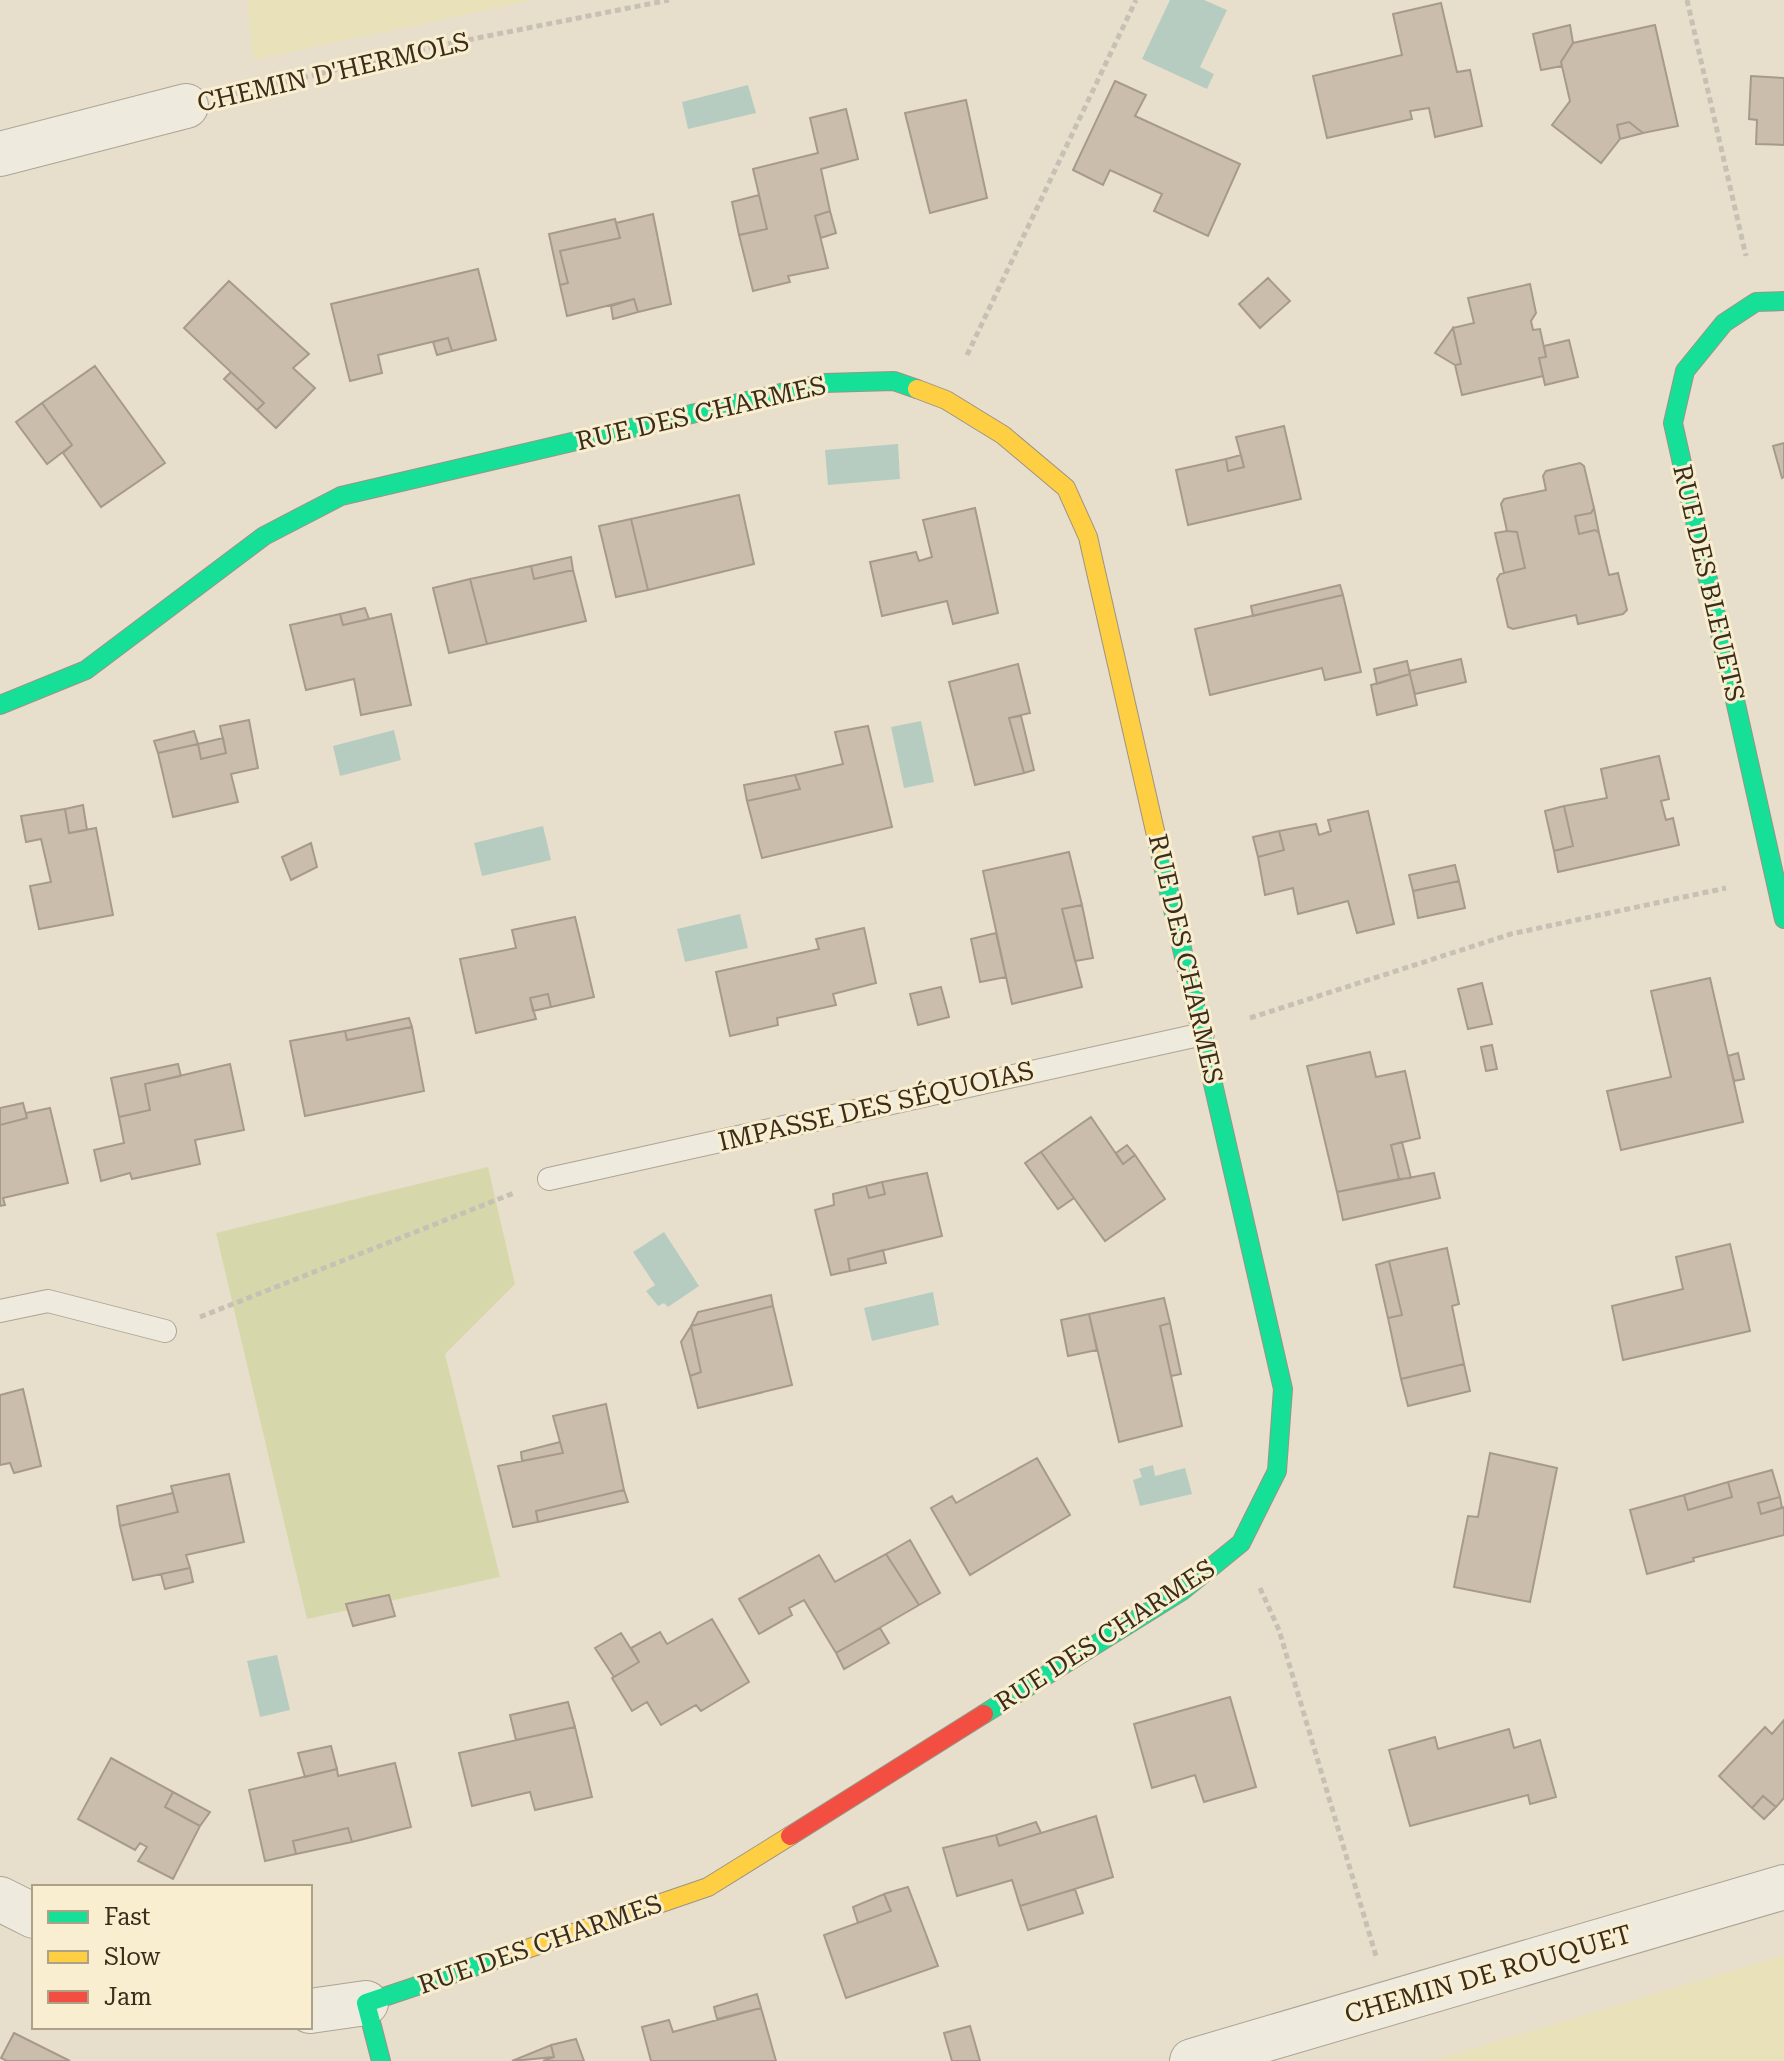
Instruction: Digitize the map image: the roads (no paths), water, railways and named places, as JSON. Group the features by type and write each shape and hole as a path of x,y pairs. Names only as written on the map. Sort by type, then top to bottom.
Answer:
{"street":[{"name":"CHEMIN D'HERMOLS","path":"0,154 186,106"},
{"name":"RUE DES BLEUETS","path":"1784,301 1756,302 1724,323 1685,371 1673,423 1779,876 1784,919"},
{"name":"RUE DES CHARMES","path":"0,705 86,670 264,536 341,496 824,383 894,381 946,400 1003,435 1066,488 1088,537 1283,1389 1277,1471 1241,1543 1182,1591 708,1887 366,2003"},
{"name":"CHEMIN DE ROUQUET","path":"1192,2061 1784,1887"},
{"path":"0,1899 32,1915"},
{"path":"312,2011 366,2003 381,2061"}],"lane":[{"name":"IMPASSE DES SÉQUOIAS","path":"549,1179 1203,1034"},
{"path":"0,1311 48,1301 165,1331"}]}
